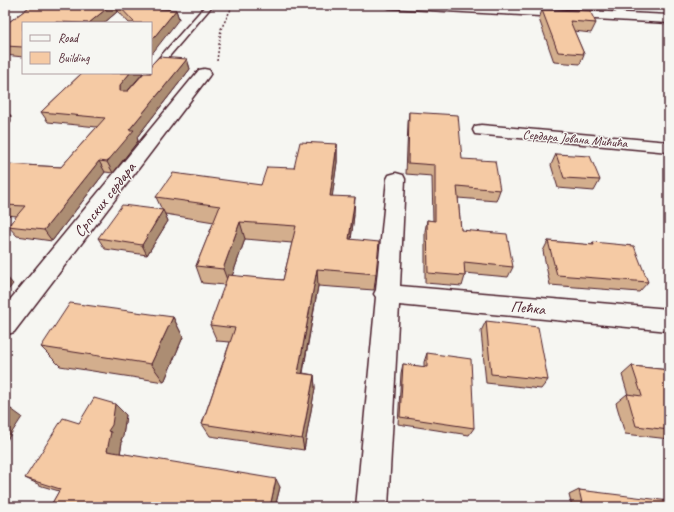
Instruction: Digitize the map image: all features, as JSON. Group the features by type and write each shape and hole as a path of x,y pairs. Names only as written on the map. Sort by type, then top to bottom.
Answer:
{"street":[{"path":"390,5 543,9 623,16 669,18"},
{"name":"Српских сердара","path":"5,324 204,73"},
{"name":"Сердара Јована Мићића","path":"481,130 669,147"},
{"path":"372,507 386,294 396,179"},
{"name":"Пећка","path":"386,294 669,320"}],"lane":[{"path":"152,71 210,5"},
{"path":"611,5 623,16"},
{"path":"5,116 5,122"}],"path":[{"path":"204,73 219,60 221,28 233,5"}],"building":[{"path":"32,5 111,5 90,22 22,22 22,47 5,46 5,22 9,22"},
{"path":"118,5 162,5 158,9 176,10 152,40 152,22 134,22"},
{"path":"542,10 590,11 596,23 570,21 584,54 558,52"},
{"path":"159,57 187,59 129,130 134,130 107,162 99,161 44,230 8,226 25,206 5,205 5,164 61,167 105,118 41,112 81,74 129,74 120,85 120,91 128,91 143,74 152,74 152,64"},
{"path":"409,112 458,115 462,159 495,161 500,190 457,186 461,230 507,234 513,267 464,262 465,276 428,273 427,220 435,221 435,165 408,163"},
{"path":"300,142 337,144 330,196 355,197 349,239 379,242 376,274 317,269 298,373 314,375 302,439 202,424 235,328 210,325 228,275 283,280 296,226 240,222 223,269 196,266 220,206 156,197 173,173 261,185 267,167 294,168"},
{"path":"556,154 590,156 600,180 564,178"},
{"path":"122,205 163,210 142,245 98,238"},
{"path":"548,241 594,245 593,242 634,246 648,282 557,275"},
{"path":"70,303 173,317 151,364 41,347"},
{"path":"486,321 538,327 548,380 491,374"},
{"path":"427,353 471,359 474,428 400,417 403,364 427,367"},
{"path":"632,366 669,370 669,430 636,426 627,394 642,396"},
{"path":"94,398 115,404 112,425 108,431 111,432 107,451 276,479 270,507 50,507 60,489 25,478 63,418 79,423"},
{"path":"5,408 11,409 5,417"},
{"path":"579,490 669,501 669,507 583,507"}]}
